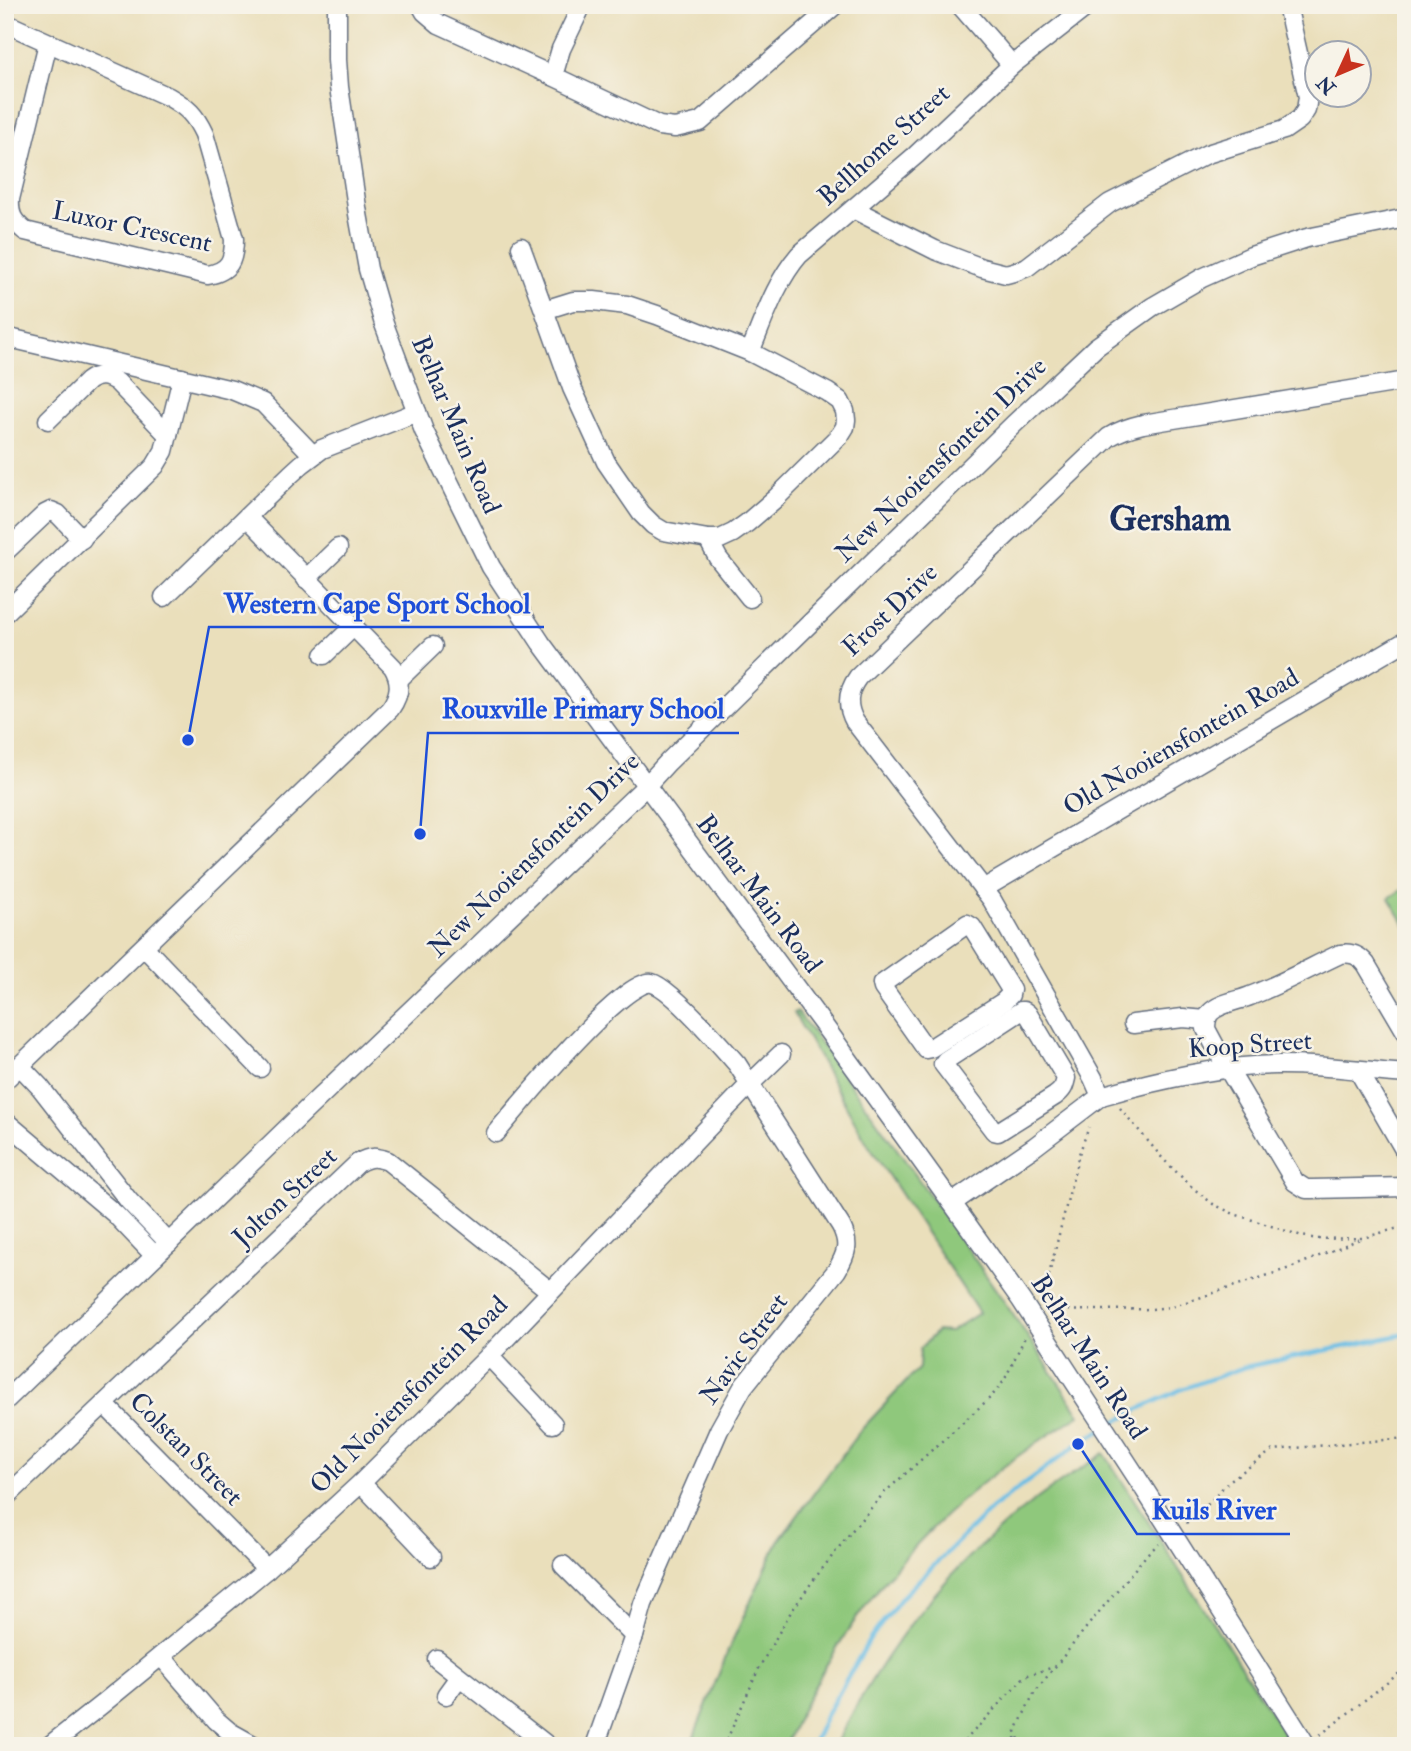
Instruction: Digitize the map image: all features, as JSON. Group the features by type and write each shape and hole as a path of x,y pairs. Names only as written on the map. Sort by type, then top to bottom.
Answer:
{"street":[{"name":"Belhar Main Road","path":"337,5 339,88 368,269 384,324 417,412 477,542 541,643 809,1005 952,1203 1061,1361 1307,1746"},
{"path":"421,5 439,24 659,126 675,128 700,122 835,5"},
{"path":"553,76 561,49 582,5"},
{"path":"960,5 1012,65"},
{"name":"Bellhome Street","path":"750,352 777,287 799,255 916,155 1012,65 1088,5"},
{"path":"853,209 935,250 982,268 1006,274 1027,267 1110,203 1207,154 1284,130 1300,119 1306,110 1308,97 1287,5"},
{"name":"Luxor Crescent","path":"5,23 169,97 186,107 197,119 204,134 234,239 233,256 222,271 208,275 24,231 13,220 10,200 48,43"},
{"name":"New Nooiensfontein Drive","path":"5,1401 646,786 1014,424 1096,347 1152,307 1202,278 1251,256 1307,238 1406,218"},
{"path":"521,247 572,388 606,462 641,513 663,531 720,539 747,523 831,444 845,427 845,411 840,401 827,392 750,352 657,315 627,305 594,300 573,301 544,310"},
{"path":"5,337 232,390 263,403 313,455"},
{"path":"48,420 88,382 102,376 117,382 168,435"},
{"path":"5,613 155,466 164,451 182,378"},
{"name":"Frost Drive","path":"1101,1097 1093,1078 992,900 855,722 848,701 853,684 1109,437 1126,427 1406,381"},
{"path":"164,597 313,455 417,412"},
{"path":"5,552 48,512 58,514 82,539"},
{"path":"5,1080 390,709 398,696 398,679 393,667 247,517"},
{"path":"708,539 718,558 750,598"},
{"path":"306,579 338,548"},
{"path":"324,655 353,627"},
{"name":"Old Nooiensfontein Road","path":"983,889 1406,641"},
{"path":"398,679 433,646"},
{"path":"967,924 972,927 991,958 1011,990 1010,995 928,1049 924,1048 883,988 884,982 967,924"},
{"path":"991,958 1017,944"},
{"path":"144,947 260,1068"},
{"path":"1406,1032 1366,964 1350,953 1340,954 1248,997 1231,1002 1212,1011 1206,1020 1206,1029 1228,1069 1300,1186 1312,1189 1406,1187"},
{"name":"Navic Street","path":"496,1133 558,1060 623,997 635,987 646,983 655,984 667,992 717,1040 737,1064 848,1238 846,1253 837,1270 743,1387 719,1430 643,1604 595,1746"},
{"path":"1032,1021 1054,1009"},
{"path":"1021,1011 1026,1012 1032,1021 1066,1078 1064,1087 1055,1096 996,1132 943,1066 944,1062 1021,1011"},
{"path":"1133,1024 1183,1018 1206,1020"},
{"name":"Old Nooiensfontein Road","path":"49,1746 267,1569 361,1483 489,1356 781,1054"},
{"name":"Koop Street","path":"1101,1097 1186,1074 1228,1069 1319,1065 1406,1074"},
{"path":"20,1066 40,1087 129,1201 169,1243"},
{"path":"1359,1069 1406,1153"},
{"path":"952,1203 1101,1097"},
{"path":"5,1121 115,1214 156,1256"},
{"name":"Jolton Street","path":"104,1404 367,1158 377,1157 388,1161 550,1291"},
{"path":"489,1356 553,1424"},
{"name":"Colstan Street","path":"5,1498 104,1404 267,1569"},
{"path":"361,1483 431,1557"},
{"path":"563,1565 634,1636"},
{"path":"161,1656 216,1720 230,1732 255,1746"},
{"path":"437,1659 548,1746"},
{"path":"446,1695 459,1677"}],"path":[{"path":"1363,1238 1317,1239 1301,1236 1234,1214 1213,1204 1164,1160 1117,1104 1101,1097 1079,1154 1041,1311 1171,1307 1293,1267 1363,1238 1406,1226"},
{"path":"724,1746 760,1666 789,1615 812,1582 884,1493 991,1397 1004,1381 1027,1331"},
{"path":"1014,1746 1016,1731 1034,1693 1054,1667 1149,1552 1199,1514 1229,1481 1273,1450 1406,1438"},
{"path":"960,1746 1025,1676 1054,1667"},
{"path":"1307,1746 1406,1668"},
{"path":"1016,1731 1021,1746"}],"green space":[{"path":"1406,887 1406,926 1389,898"},
{"path":"797,1011 976,1262 1080,1415 986,1481 944,1517 906,1556 839,1644 810,1693 785,1746 690,1746 730,1646 778,1542 860,1431 919,1368 920,1349 937,1331 950,1332 979,1313 867,1143 794,1013"},
{"path":"1104,1453 1292,1746 835,1746 853,1711 895,1645 943,1585 998,1530 1047,1491"}],"waterway":[{"path":"1110,1425 1182,1389 1245,1367 1406,1334"},
{"path":"812,1746 826,1715 870,1639 902,1597 991,1509 1078,1444 1102,1430"}],"place":[{"name":"Western Cape Sport School","path":"188,740"},
{"name":"Rouxville Primary School","path":"420,834"},
{"name":"Kuils River","path":"1078,1444"}],"district":[{"name":"Gersham","path":"1170,519"}]}
